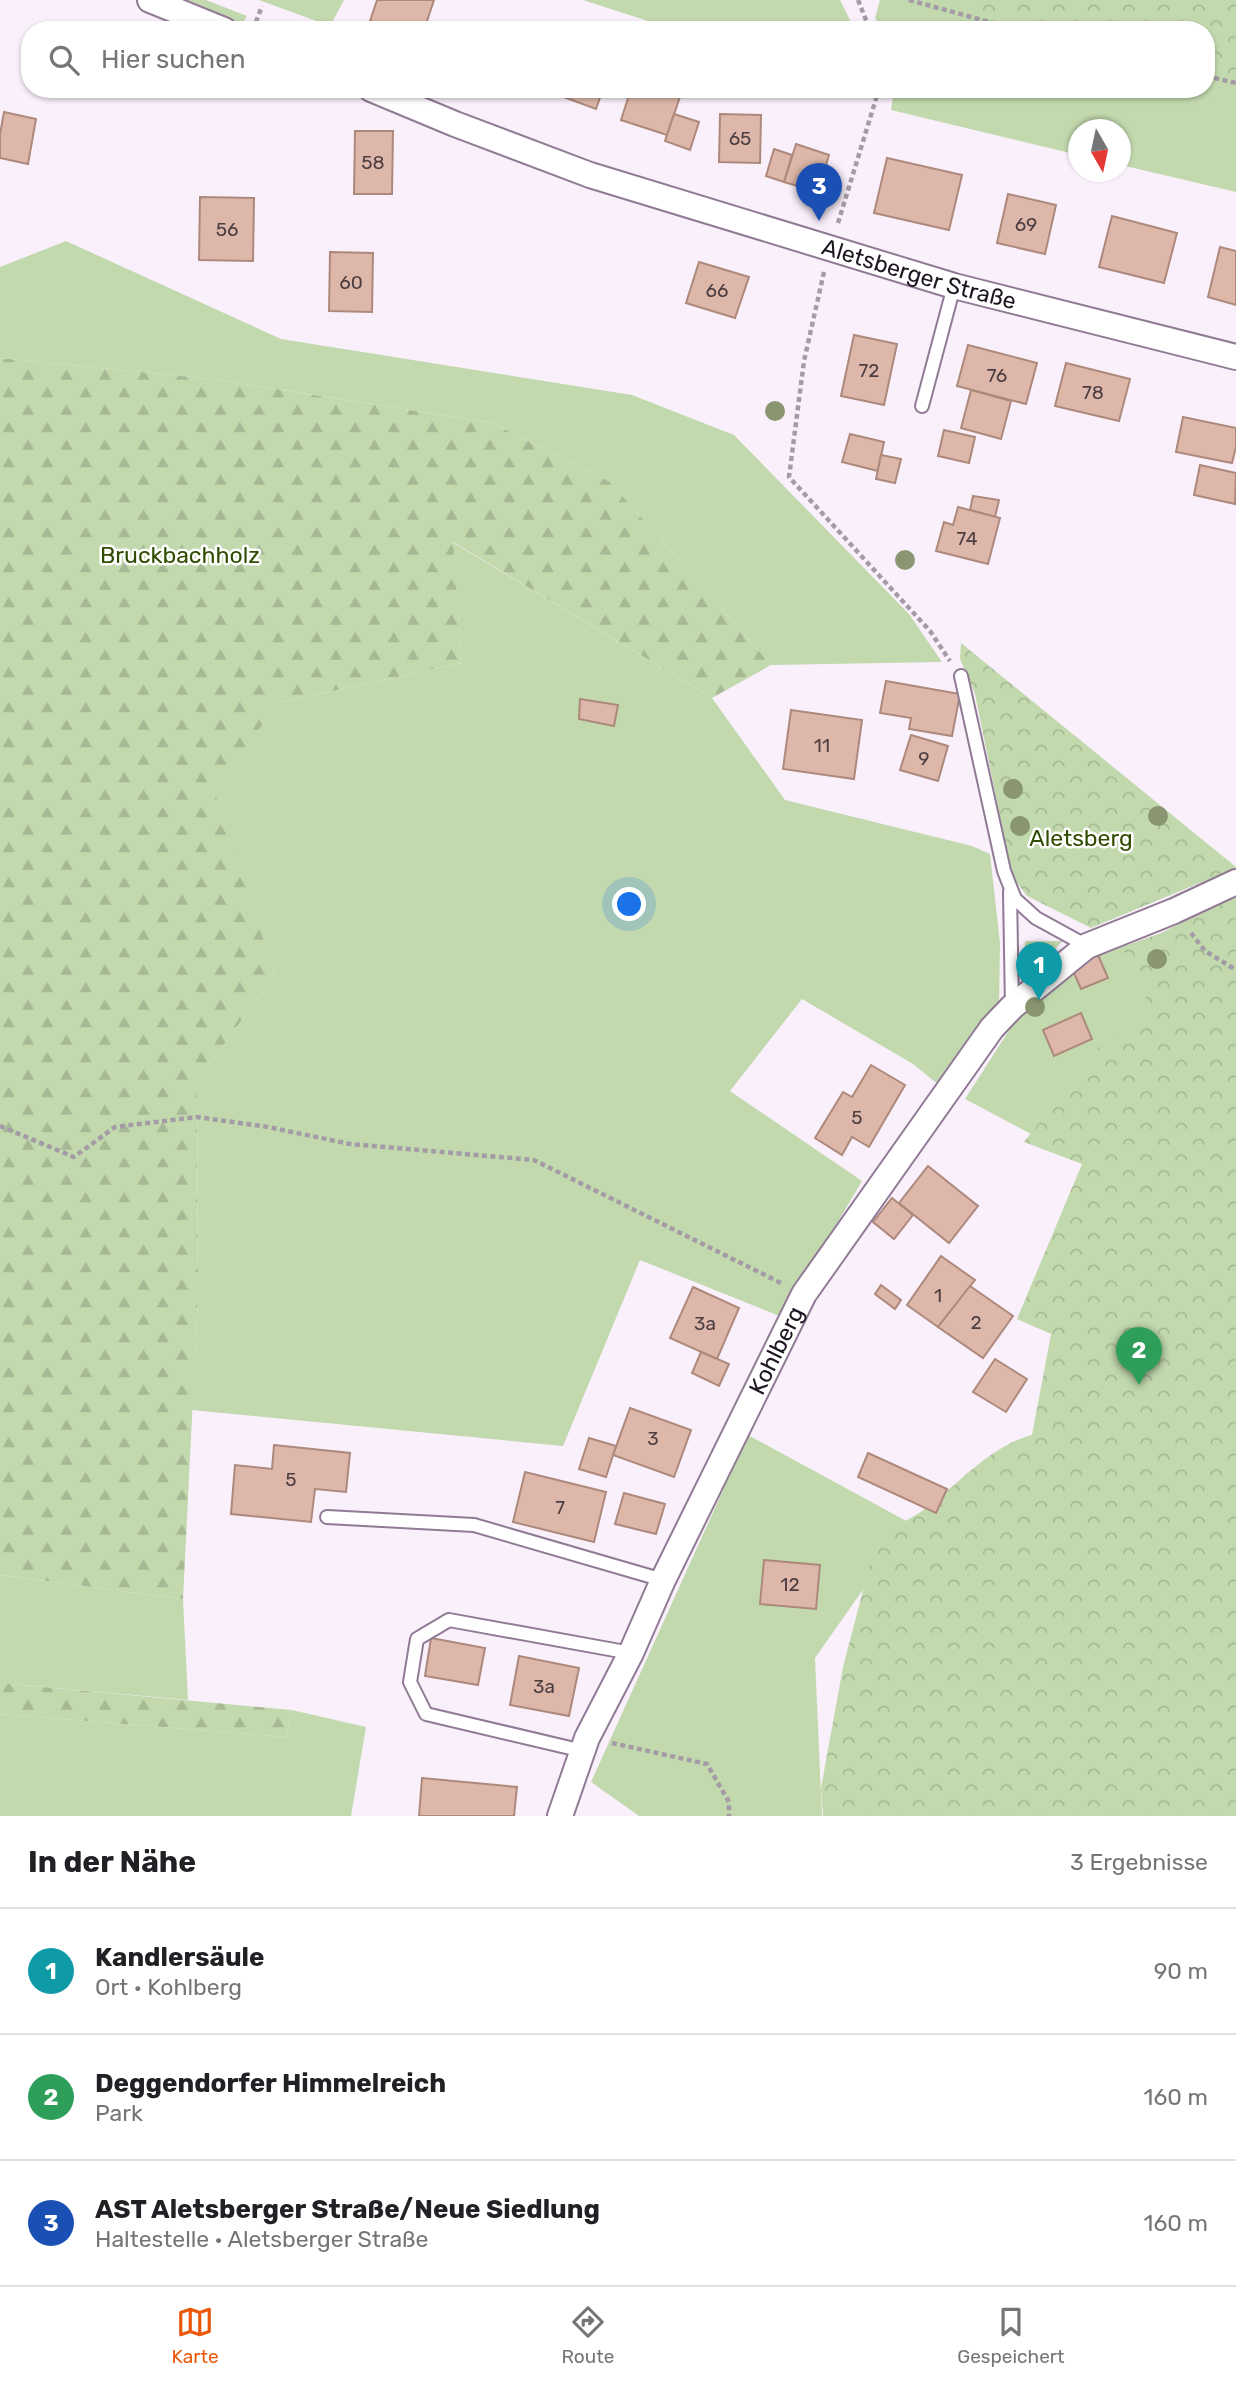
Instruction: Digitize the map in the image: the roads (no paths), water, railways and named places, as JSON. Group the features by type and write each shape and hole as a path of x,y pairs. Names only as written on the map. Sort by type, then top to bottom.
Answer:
{"street":[{"path":"150,0 202,21"},
{"name":"Aletsberger Straße","path":"393,98 590,174 831,249 954,286 1236,357"},
{"name":"Kohlberg","path":"560,1816 585,1744 804,1294 992,1028 1012,1007 1087,946 1174,911 1236,882"}],"lane":[{"path":"922,405 954,286"},
{"path":"961,676 1003,871 1014,899 1036,918 1087,946"},
{"path":"1010,886 1012,1007"},
{"path":"327,1517 474,1524 663,1580"},
{"path":"585,1744 426,1714 410,1682 417,1639 449,1620 631,1653"}],"place":[{"name":"AST Aletsberger Straße/Neue Siedlung","path":"819,221"},
{"name":"Kandlersäule","path":"1039,1000"},
{"name":"Deggendorfer Himmelreich","path":"1139,1385"}],"park label":[{"name":"Bruckbachholz","path":"180,555"},
{"name":"Aletsberg","path":"1081,838"}]}
